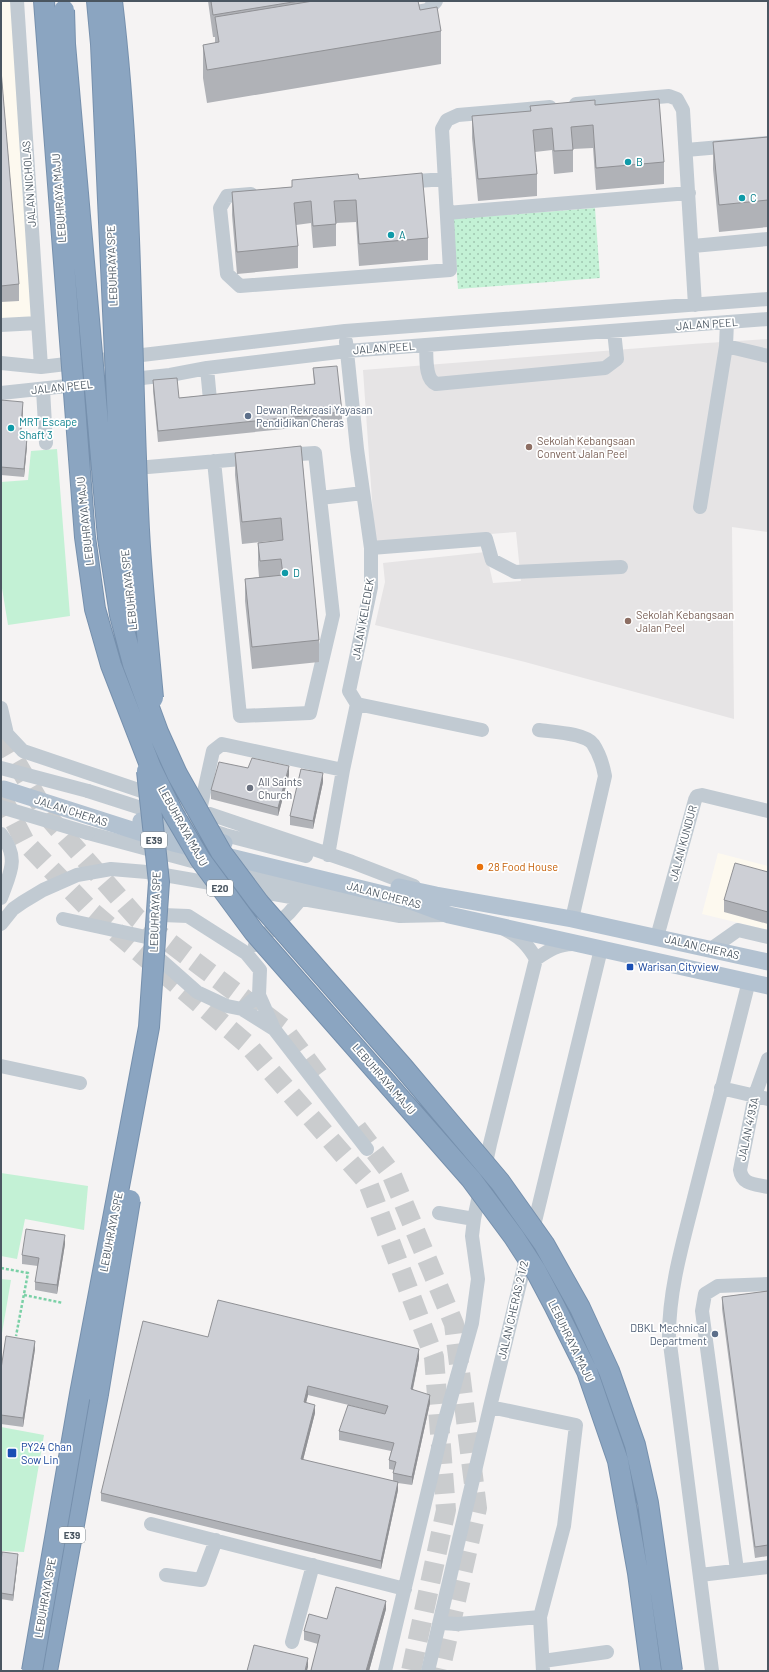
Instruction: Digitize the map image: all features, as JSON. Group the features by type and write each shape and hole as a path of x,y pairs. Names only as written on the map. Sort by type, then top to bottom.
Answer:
{"highway":[{"name":"LEBUHRAYA MAJU","path":"44,1 85,537 95,609 111,665 152,768 173,813 200,859 254,932 471,1179 536,1271 588,1371 618,1461 638,1572 651,1671"},
{"name":"LEBUHRAYA MAJU","path":"64,1 65,44 108,538 120,615 133,664 158,732 177,774 221,852 230,865 259,903 403,1067 500,1182 544,1244 573,1295 609,1371 635,1445 648,1503 672,1671"},
{"name":"LEBUHRAYA SPE","path":"32,1671 80,1394 150,1027 158,882 123,532 101,44 96,1"},
{"name":"LEBUHRAYA SPE","path":"46,1671 98,1394 159,1023 167,883 139,530 126,183 117,40 112,1"}],"main road":[{"name":"JALAN CHERAS","path":"3,789 67,802 341,875 436,895 572,919 768,962"},
{"name":"JALAN CHERAS","path":"3,789 173,843 408,900 449,915 768,986"}],"street":[{"name":"JALAN NICHOLAS","path":"17,1 41,367"},
{"path":"402,15 428,10 436,1"},
{"path":"266,193 227,196 220,208 226,274 240,286 450,270 442,129 447,120 458,115 669,96 677,99 683,110 693,246 695,305"},
{"path":"686,150 768,143"},
{"path":"390,183 445,179"},
{"path":"447,214 689,193"},
{"path":"693,246 768,239"},
{"name":"JALAN PEEL","path":"1,363 41,367 346,331 768,299"},
{"name":"JALAN PEEL","path":"1,393 170,375 207,368 347,351 768,320"},
{"path":"700,507 726,346 727,322"},
{"path":"1,325 38,323"},
{"name":"JALAN KELEDEK","path":"346,331 363,493 371,548 370,587 349,691 357,704"},
{"path":"426,345 429,378 436,384 605,368 616,359 614,331"},
{"path":"726,346 768,356"},
{"path":"168,352 170,375"},
{"path":"207,368 210,400"},
{"path":"43,389 46,443"},
{"path":"196,402 225,399"},
{"path":"148,467 214,461 315,453 333,615 310,713 240,716 214,461"},
{"path":"320,498 363,493"},
{"path":"371,548 486,539 492,560 515,572 621,567"},
{"path":"328,855 343,770 357,704 482,730"},
{"path":"1,708 7,734 24,751 352,862 436,895"},
{"path":"539,730 578,736 592,743 605,776 572,919"},
{"path":"200,810 212,751 222,744 343,770"},
{"path":"1,768 88,791 225,835 343,866 436,895"},
{"name":"JALAN KUNDUR","path":"657,937 694,800 697,796 702,795 768,811"},
{"path":"1,808 258,879 449,915"},
{"path":"1,834 8,843 12,855 11,869 1,898"},
{"path":"1,924 13,909 43,890 77,875 111,869 148,872 400,916 449,915"},
{"path":"246,953 289,913 301,899"},
{"path":"146,937 162,915 188,916 246,953 260,970 259,996 274,1029 367,1149"},
{"path":"63,919 146,937"},
{"path":"501,927 517,935 526,944 536,959"},
{"path":"712,950 738,930 768,937"},
{"path":"146,937 154,954 197,992 227,1006 242,1009 274,1029"},
{"path":"385,1671 444,1423 472,1324 478,1280 472,1236 474,1219 490,1144 536,959 553,948 564,944 575,944"},
{"name":"JALAN CHERAS 2 1/2","path":"428,1671 490,1407 601,949"},
{"path":"712,1671 669,1336 669,1318 678,1262 749,982"},
{"path":"242,1009 259,996"},
{"name":"JALAN 4/93A","path":"768,1059 761,1097 740,1170 741,1177 744,1181 768,1187"},
{"path":"1,1066 80,1083"},
{"path":"721,1088 761,1097"},
{"path":"439,1213 474,1219"},
{"path":"737,1570 702,1311 706,1294 718,1286 768,1284"},
{"path":"490,1407 576,1425 564,1526 540,1617 543,1666 607,1652"},
{"path":"151,1524 405,1589"},
{"path":"166,1575 201,1580 216,1540"},
{"path":"292,1642 313,1565"},
{"path":"700,1575 768,1567"},
{"path":"440,1623 458,1624 540,1617"}],"path":[{"path":"1,1268 28,1273 16,1336"},
{"path":"24,1294 63,1303"}],"shaded area":[{"path":"1,1 12,1 32,319 1,320"},
{"path":"768,339 768,532 732,527 734,719 525,662 375,625 385,582 383,563 486,552 493,583 521,581 516,532 375,543 363,370"},
{"path":"718,853 768,866 768,930 702,914"}],"green space":[{"path":"595,208 600,278 458,289 453,219"},
{"path":"57,449 70,616 8,625 1,582 1,482 28,480 31,451"},
{"path":"1,1173 88,1186 84,1230 25,1219 17,1259 1,1256"},
{"path":"1,1279 11,1280 1,1339"},
{"path":"1,1427 44,1435 24,1552 1,1551"}],"building":[{"path":"211,1 299,1 213,15"},
{"path":"313,1 418,1 420,10 437,7 441,31 207,70 203,45 219,42 215,17"},
{"path":"1,70 19,284 1,286"},
{"path":"659,99 664,162 596,168 593,125 571,127 573,150 554,151 552,128 533,130 537,174 478,179 472,116 531,111 530,106 595,100 595,105"},
{"path":"768,137 768,200 719,205 713,142"},
{"path":"422,173 428,238 359,244 356,200 334,201 336,224 313,226 311,201 294,203 298,246 237,252 232,192 292,187 292,180 358,174 359,179"},
{"name":"Dewan Rekreasi Yayasan Pendidikan Cheras","path":"337,366 342,412 158,431 153,380 177,378 179,398 315,384 313,368"},
{"name":"MRT Escape Shaft 3","path":"1,400 23,402 20,437 27,438 24,469 1,467"},
{"name":"D","path":"301,446 319,640 252,647 245,579 283,575 281,559 260,561 258,543 283,540 281,518 242,522 235,453"},
{"name":"All Saints Church","path":"252,758 289,766 278,808 211,790 219,762 248,768"},
{"path":"301,769 323,773 313,821 290,816"},
{"path":"735,863 768,872 768,912 724,900"},
{"path":"26,1229 65,1235 57,1285 35,1282 39,1258 22,1255"},
{"path":"768,1291 768,1545 755,1547 722,1297"},
{"path":"218,1300 419,1349 411,1389 430,1395 412,1477 393,1473 396,1462 389,1460 394,1443 339,1431 348,1405 385,1414 388,1406 308,1386 304,1402 315,1405 301,1459 398,1482 381,1561 101,1493 143,1321 208,1337"},
{"path":"6,1336 35,1341 23,1418 1,1415 1,1369"},
{"path":"2,1552 18,1554 13,1595 1,1593"},
{"path":"336,1587 386,1601 366,1671 311,1670 320,1635 304,1631 309,1614 327,1619"},
{"path":"254,1645 308,1658 305,1671 247,1671"}],"tunnel":[{"path":"1,736 48,817 137,918 283,1028 322,1080"},
{"path":"1,796 25,842 91,911 248,1045 368,1183 434,1357 446,1510 411,1671"},
{"path":"357,1128 391,1173 454,1324 477,1508 440,1671"}],"place":[{"name":"B","path":"628,162"},
{"name":"C","path":"742,198"},
{"name":"A","path":"391,235"},
{"name":"Dewan Rekreasi Yayasan Pendidikan Cheras","path":"248,416"},
{"name":"MRT Escape Shaft 3","path":"11,428"},
{"name":"Sekolah Kebangsaan Convent Jalan Peel","path":"529,447"},
{"name":"D","path":"285,573"},
{"name":"Sekolah Kebangsaan Jalan Peel","path":"628,621"},
{"name":"All Saints Church","path":"250,788"},
{"name":"28 Food House","path":"480,867"},
{"name":"Warisan Cityview","path":"630,967"},
{"name":"DBKL Mechnical Department","path":"715,1334"},
{"name":"PY24 Chan Sow Lin","path":"12,1453"}]}
